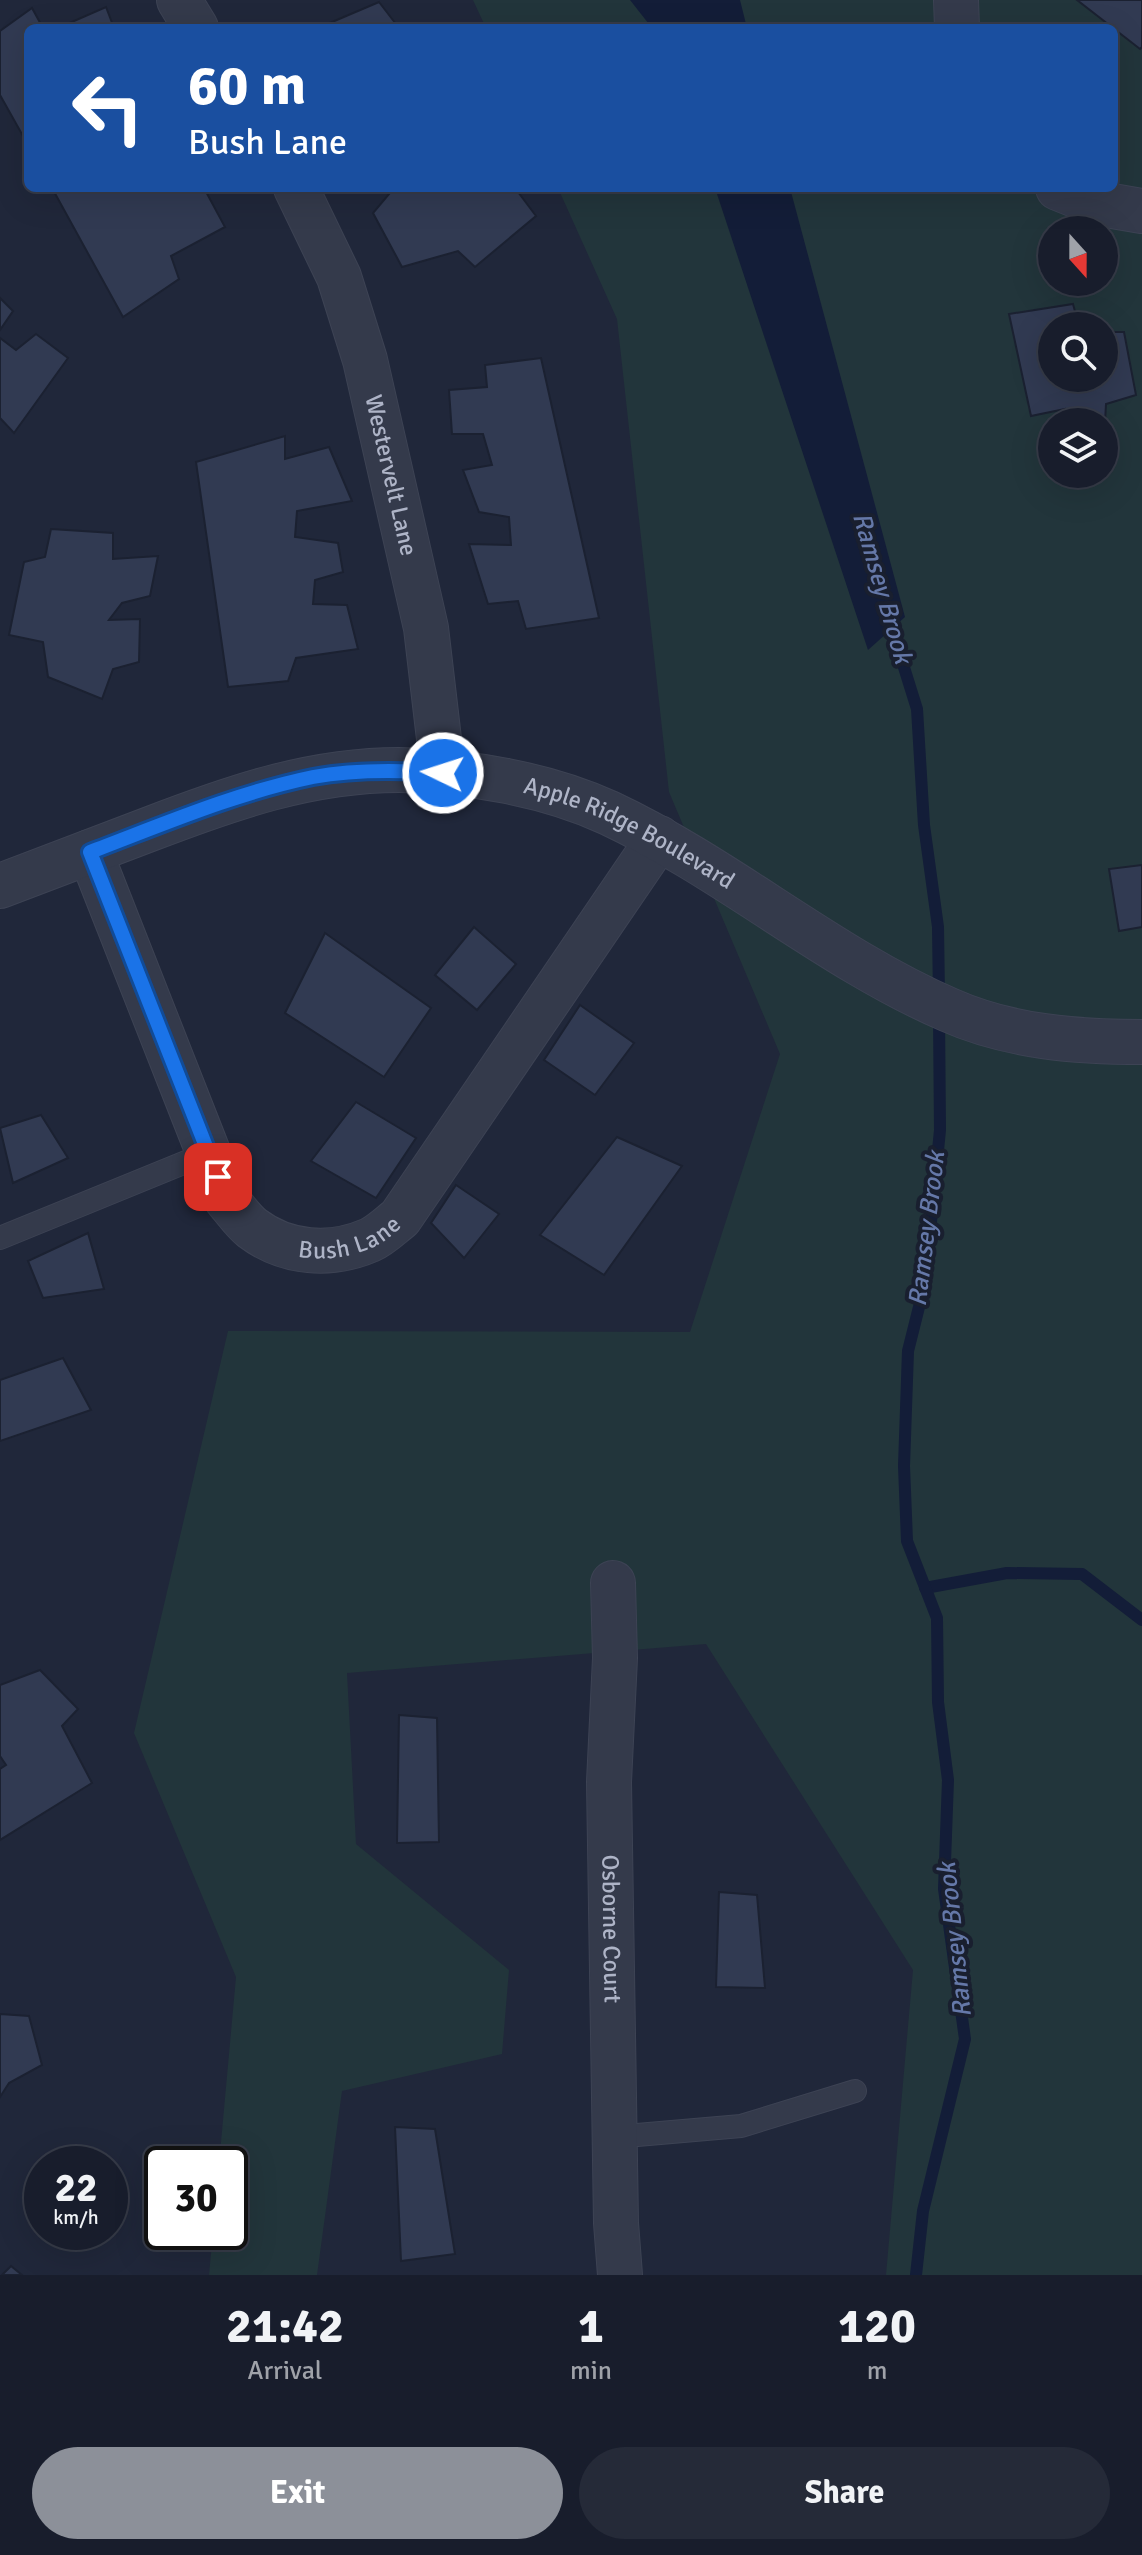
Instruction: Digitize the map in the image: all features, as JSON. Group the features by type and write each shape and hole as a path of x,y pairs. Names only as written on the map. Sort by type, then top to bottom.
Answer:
{"street":[{"path":"179,0 194,24"},
{"path":"956,0 957,24"},
{"name":"Westervelt Lane","path":"298,192 339,277 365,360 426,628 443,773"},
{"path":"1068,192 1095,203 1142,211"},
{"name":"Apple Ridge Boulevard","path":"0,886 237,796 316,777 399,770 464,774 536,788 606,812 659,838 889,981 952,1012 1018,1032 1086,1042 1142,1042"},
{"name":"Bush Lane","path":"90,852 227,1200 251,1228 281,1245 310,1252 343,1250 373,1239 400,1218 659,838"},
{"name":"Osborne Court","path":"613,1583 615,1658 609,1782 614,2137 620,2275"}],"lane":[{"path":"0,1238 208,1153"},
{"path":"614,2137 741,2126 855,2091"}],"shaded area":[{"path":"473,0 1142,0 1142,2275 886,2275 913,1970 706,1644 347,1673 356,1844 509,1970 502,2054 342,2091 317,2275 209,2275 211,2250 248,2250 248,2146 221,2146 236,1977 134,1733 228,1331 690,1332 780,1054 669,792 617,319 560,192 1118,192 1118,24 484,24"}],"water":[{"path":"630,0 740,0 746,24 649,24"},
{"path":"716,192 791,192 905,617 868,650"}],"building":[{"path":"1077,0 1142,0 1140,49 1118,32 1118,24 1108,24"},
{"path":"379,2 396,24 327,24"},
{"path":"106,7 112,24 67,24"},
{"path":"32,8 41,24 24,24 24,138 0,95 0,31"},
{"path":"54,192 206,192 225,227 171,256 179,279 123,317"},
{"path":"391,192 518,192 536,216 475,267 458,251 402,267 373,213"},
{"path":"0,298 13,311 0,330"},
{"path":"1073,304 1075,312 1038,312 1038,392 1118,392 1118,332 1124,332 1136,395 1106,404 1106,408 1038,408 1038,415 1031,416 1009,314"},
{"path":"36,334 68,358 14,433 0,418 0,338 16,350"},
{"path":"541,358 599,618 526,629 518,601 488,604 469,544 511,545 509,517 479,512 463,470 492,465 483,434 452,434 449,390 487,387 485,365"},
{"path":"285,436 285,459 329,447 352,501 297,511 295,537 338,543 343,572 315,580 313,604 347,605 358,649 296,658 288,681 228,687 196,462"},
{"path":"51,529 113,533 113,559 158,556 150,596 122,603 109,620 140,619 139,662 113,669 102,699 48,677 43,642 9,635 24,562 45,557"},
{"path":"1142,865 1142,927 1119,931 1109,869"},
{"path":"474,927 516,964 477,1010 435,975"},
{"path":"325,933 431,1008 384,1077 285,1013"},
{"path":"580,1005 634,1043 595,1095 544,1060"},
{"path":"356,1102 416,1138 376,1198 311,1161"},
{"path":"41,1115 68,1158 13,1183 0,1128"},
{"path":"617,1137 682,1166 604,1275 540,1235"},
{"path":"456,1185 499,1214 464,1258 431,1223"},
{"path":"88,1233 104,1289 43,1298 28,1261"},
{"path":"63,1358 91,1410 0,1441 0,1380"},
{"path":"40,1670 78,1709 62,1726 92,1783 0,1840 0,1769 6,1765 0,1756 0,1685"},
{"path":"399,1715 437,1718 439,1842 397,1843"},
{"path":"719,1892 757,1895 765,1988 716,1987"},
{"path":"0,2014 29,2016 42,2065 9,2083 0,2097"},
{"path":"395,2127 435,2129 455,2254 401,2261"},
{"path":"11,2266 22,2275 2,2275"}],"waterway":[{"name":"Ramsey Brook","path":"887,613 917,709 924,825 938,927 939,997"},
{"name":"Ramsey Brook","path":"916,2275 923,2211 965,2039 944,1889 948,1780 938,1702 937,1618 907,1541 904,1466 908,1351 925,1283 940,1130 939,1015"},
{"path":"925,1588 1007,1573 1082,1574 1142,1620"}],"route":[{"path":"218,1177 90,852 237,796 316,777 399,770 443,773"}]}
